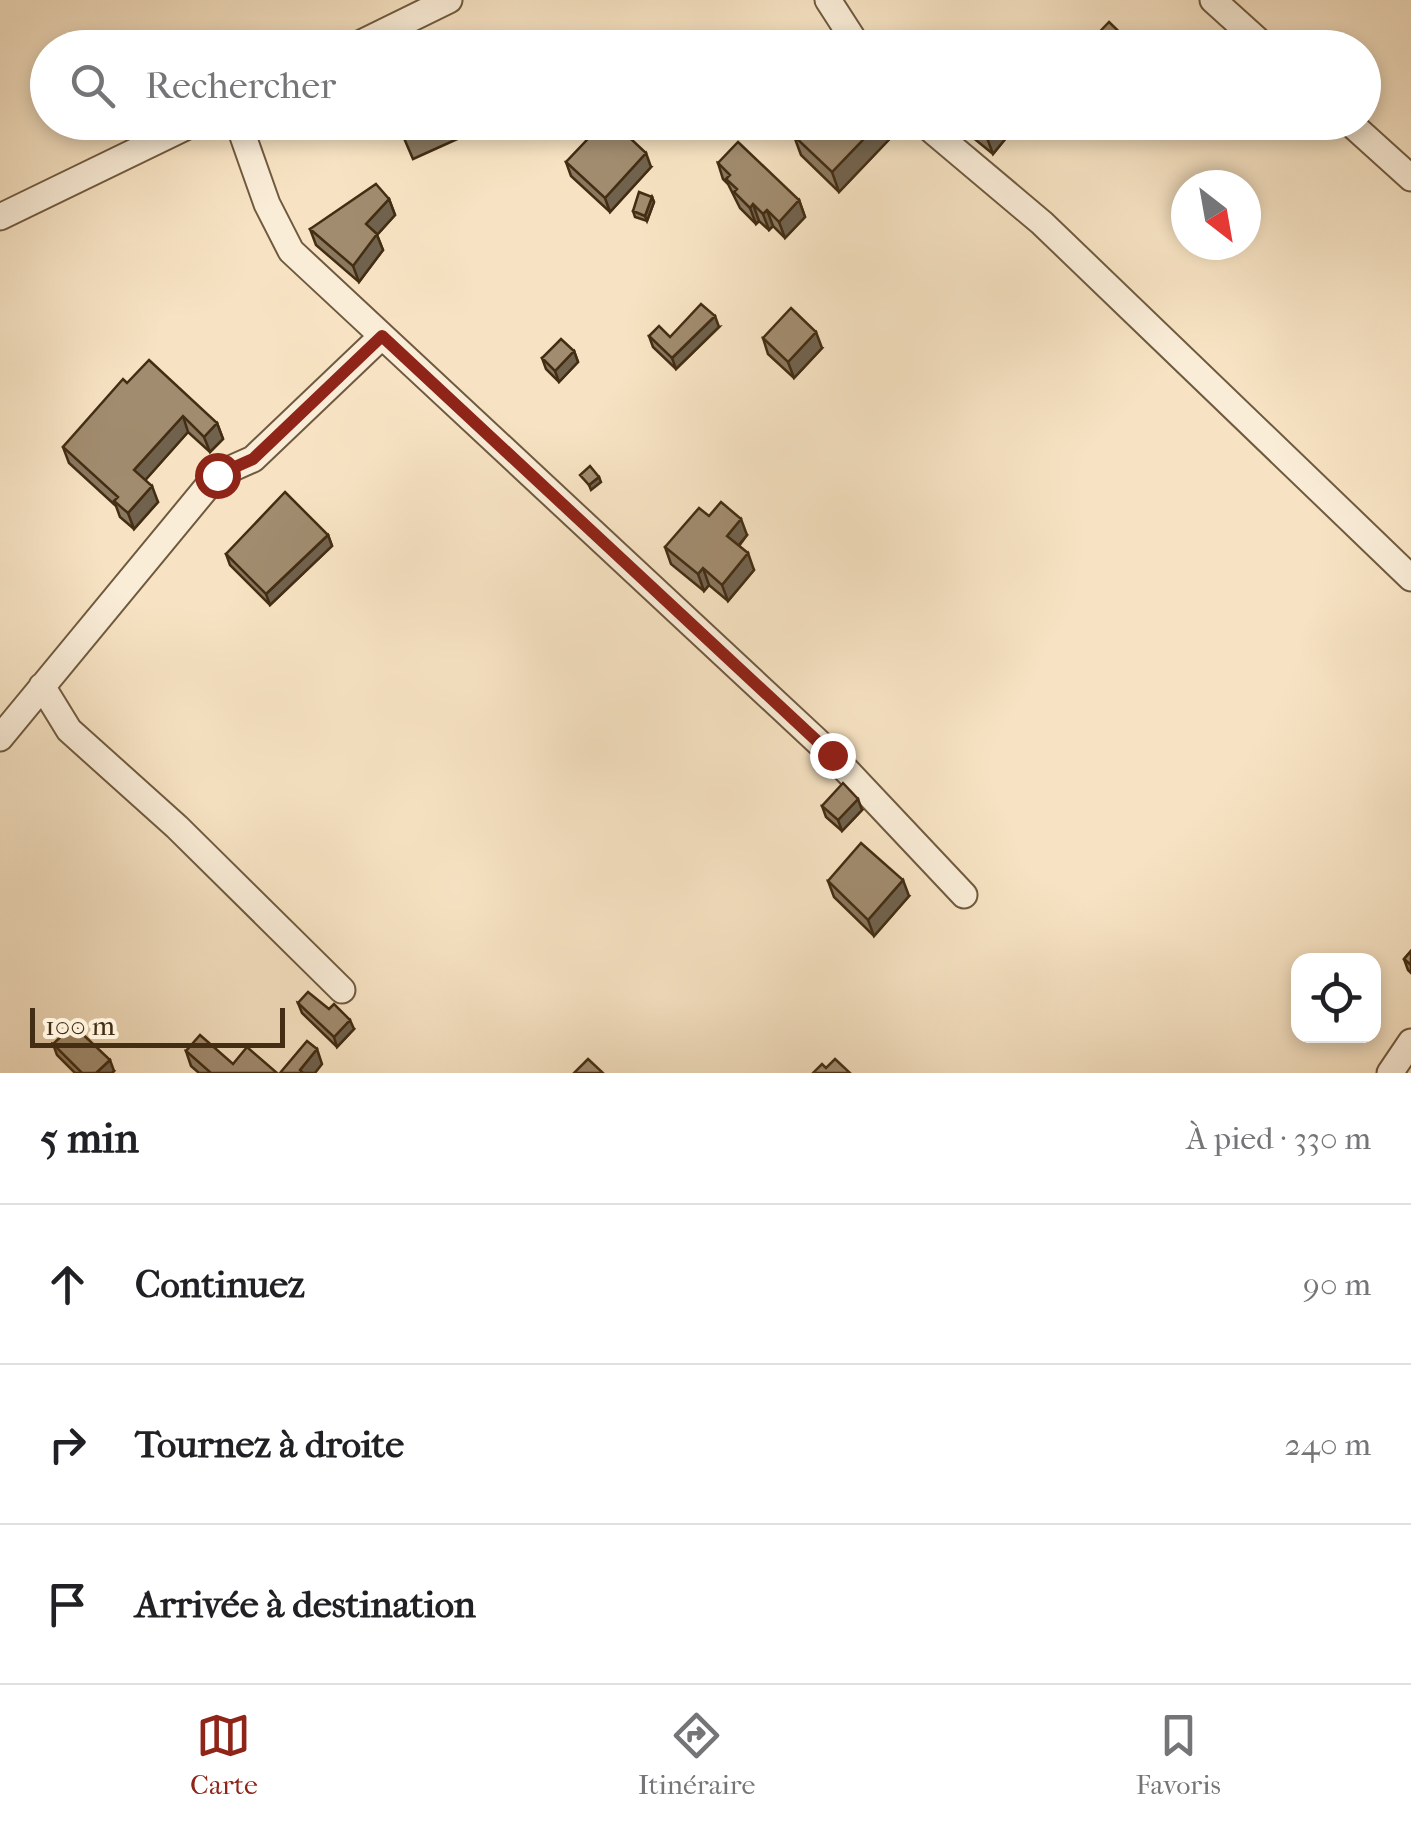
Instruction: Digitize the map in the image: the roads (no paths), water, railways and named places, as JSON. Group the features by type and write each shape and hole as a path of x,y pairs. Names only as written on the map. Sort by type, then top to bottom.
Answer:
{"street":[{"path":"388,30 449,0"},
{"path":"828,0 847,30"},
{"path":"1213,0 1246,30"},
{"path":"0,217 159,140"},
{"path":"244,140 267,204 292,251 832,755 964,895"},
{"path":"943,140 1042,223 1411,578"},
{"path":"1369,140 1411,178"},
{"path":"0,738 217,475 253,459 382,336"},
{"path":"42,686 69,730 176,827 342,990"},
{"path":"1390,1073 1411,1042"}]}
